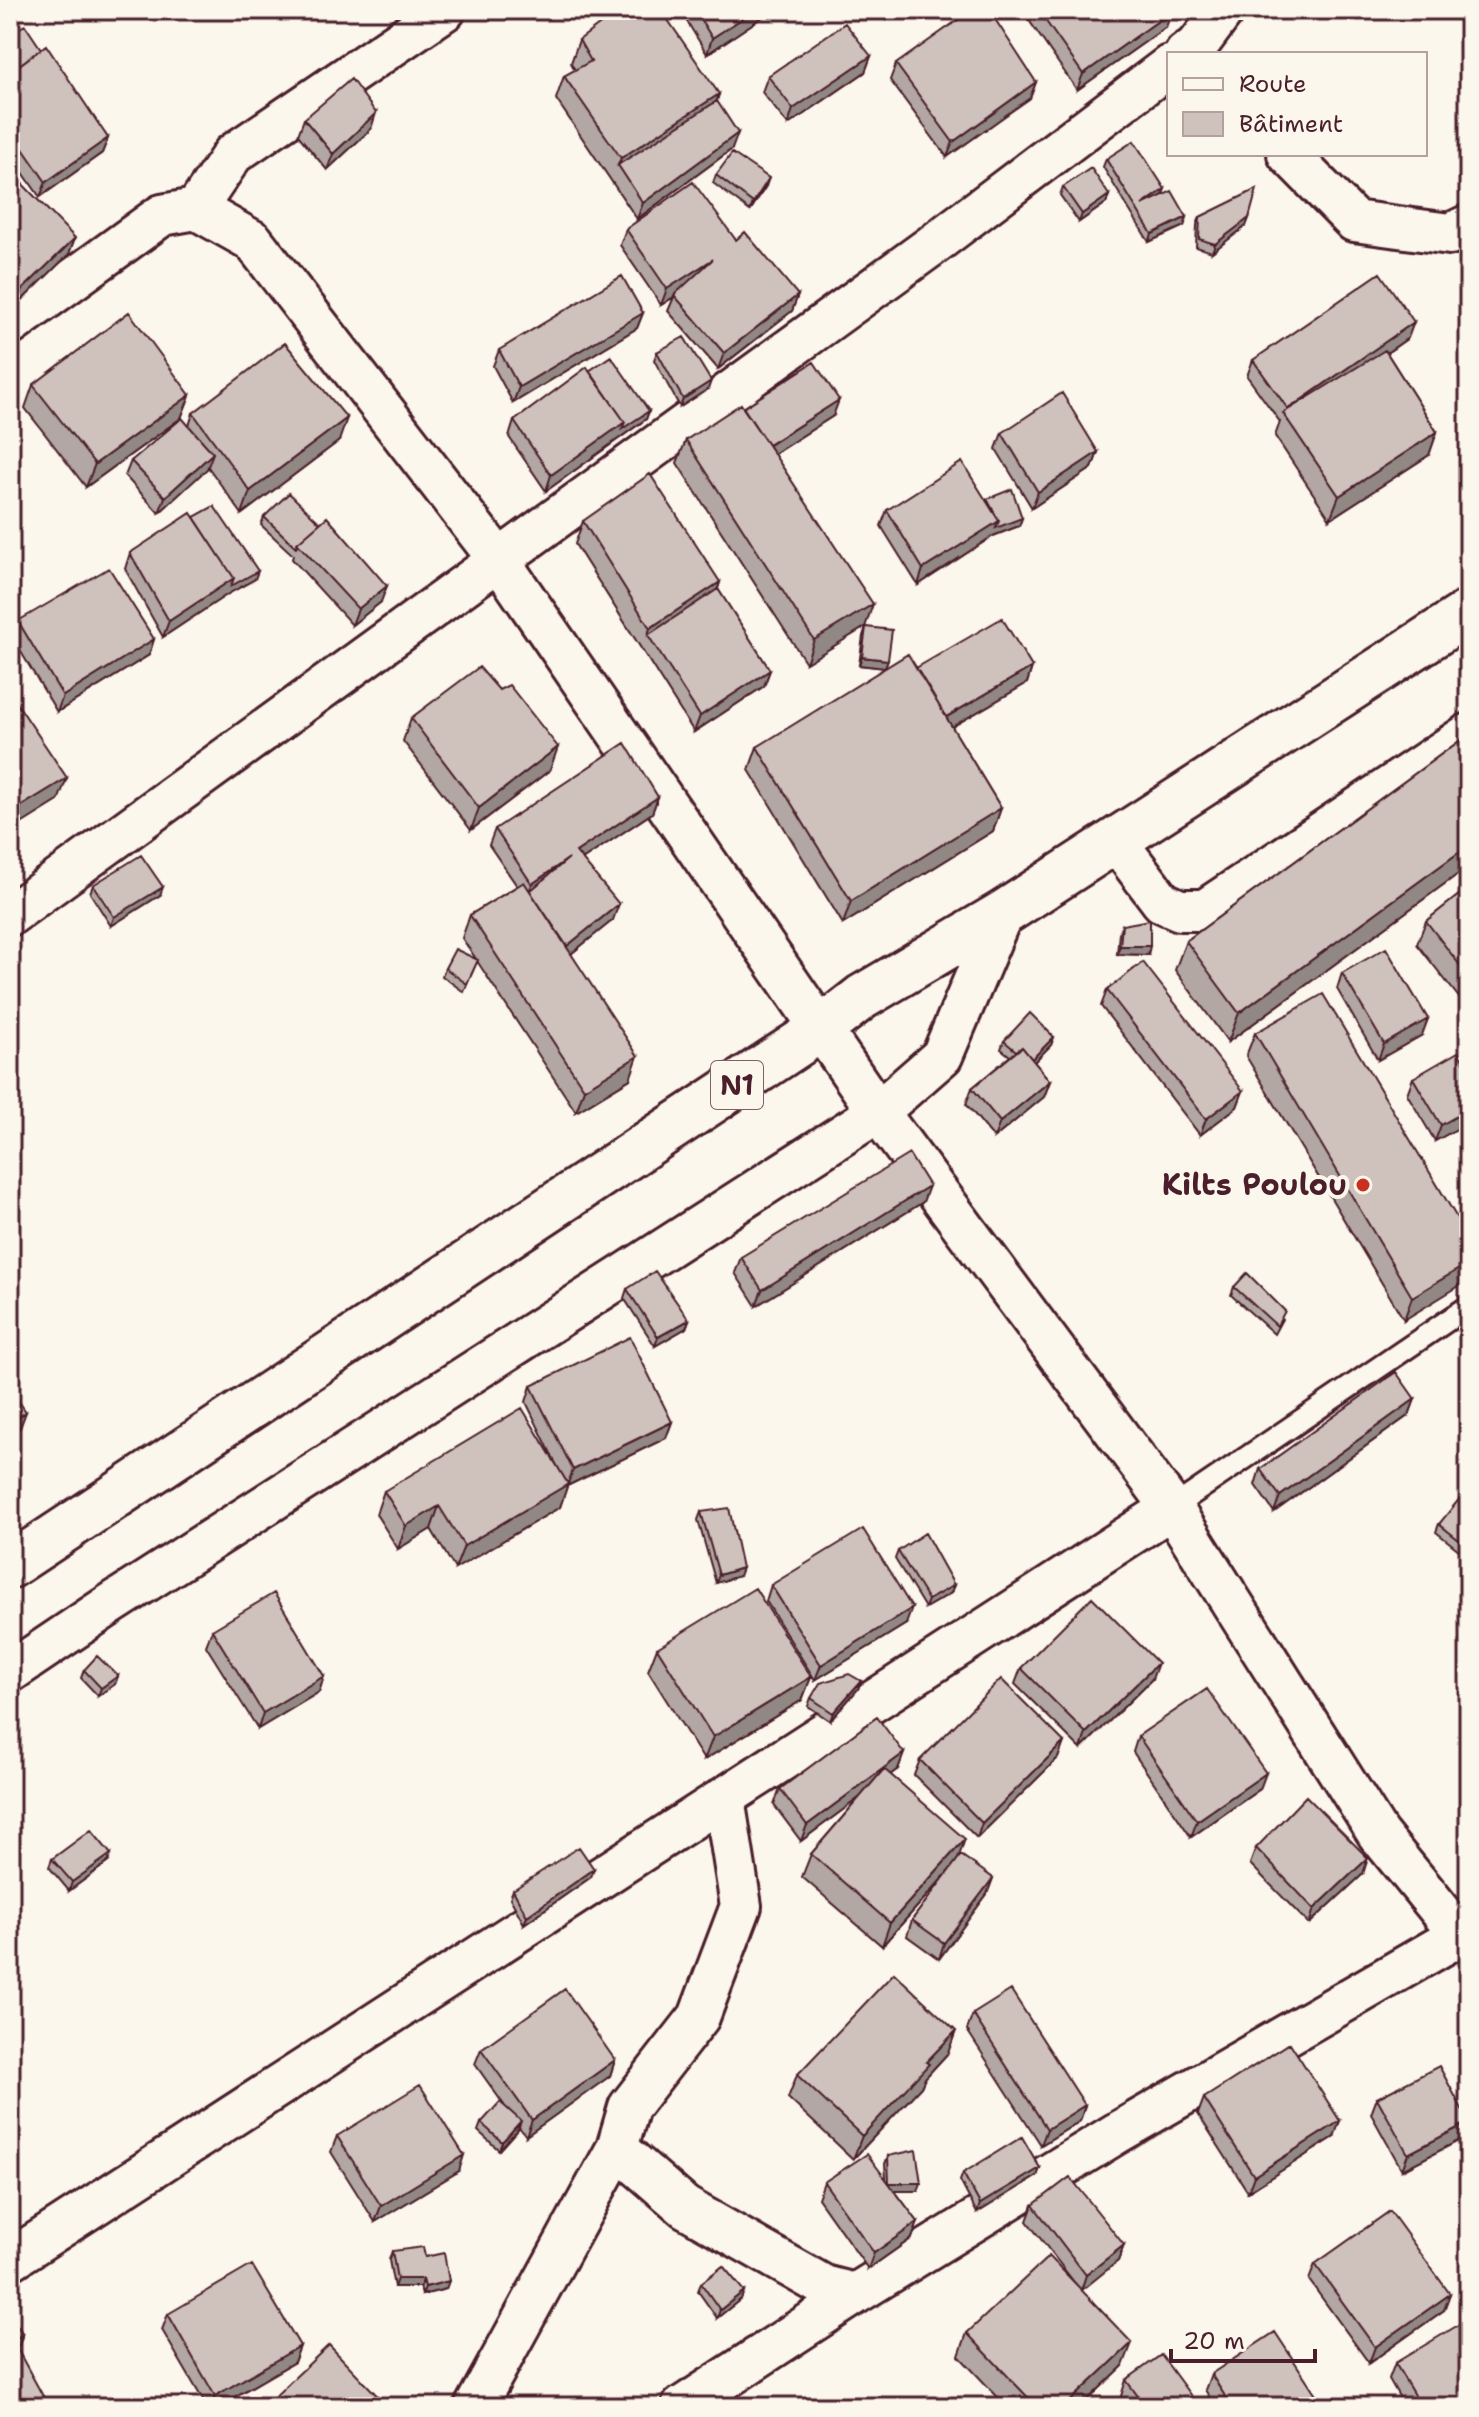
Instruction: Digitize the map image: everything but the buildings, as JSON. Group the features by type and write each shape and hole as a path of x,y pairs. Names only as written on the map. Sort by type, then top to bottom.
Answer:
{"highway":[{"name":"N1","path":"10,1566 821,1029 862,997 1002,914 1469,612"}],"street":[{"path":"196,209 233,154 445,10"},
{"path":"1192,52 1224,10"},
{"path":"10,915 1167,72"},
{"path":"1290,156 1354,221 1450,234 1469,225"},
{"path":"10,325 162,215 196,209 253,241 499,560 878,1112 1172,1508 1378,1834 1464,1943 1117,2133 855,2294 682,2407"},
{"path":"1116,841 1162,902 1180,910 1205,910 1469,734"},
{"path":"10,1672 878,1112 942,1056 1002,914"},
{"path":"10,2260 1172,1508"},
{"path":"475,2407 617,2148 629,2107 699,2017 741,1906 724,1798"},
{"path":"617,2148 685,2207 824,2286 855,2294"}],"lane":[{"path":"1172,1508 1469,1306"}],"place":[{"name":"Kilts Poulou","path":"1363,1185"}]}
